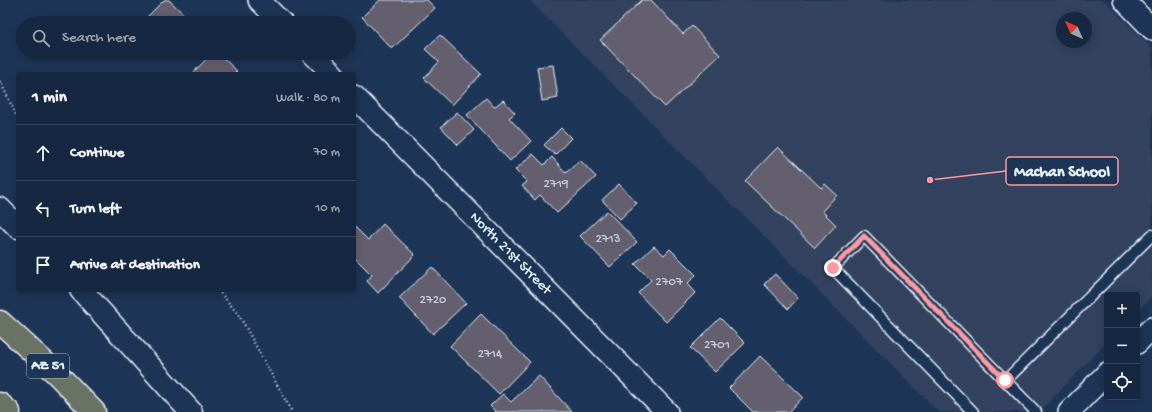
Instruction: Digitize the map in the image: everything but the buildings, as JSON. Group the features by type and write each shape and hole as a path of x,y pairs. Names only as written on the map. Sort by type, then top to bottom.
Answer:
{"highway":[{"name":"AZ 51","path":"0,322 56,373 94,412"},
{"path":"0,404 9,412"}],"main road":[{"path":"0,209 16,225"},
{"path":"83,292 191,412"}],"street":[{"path":"259,0 275,16"},
{"path":"1124,0 1152,28"},
{"path":"319,60 331,72"},
{"name":"North 21st Street","path":"356,98 667,412"},
{"path":"1140,340 1152,328"},
{"path":"1069,412 1104,376"}],"lane":[{"path":"1005,380 1152,235"},
{"path":"973,412 833,268 864,236 1036,412"}],"path":[{"path":"0,81 16,115"},
{"path":"220,292 239,315 292,412"}],"shaded area":[{"path":"529,0 1104,0 1152,48 1152,296 1140,309 1140,292 1104,292 1104,345 1039,412 939,412"}],"place":[{"name":"Machan School","path":"930,180"}],"route":[{"path":"833,268 864,236 1005,380"}]}
